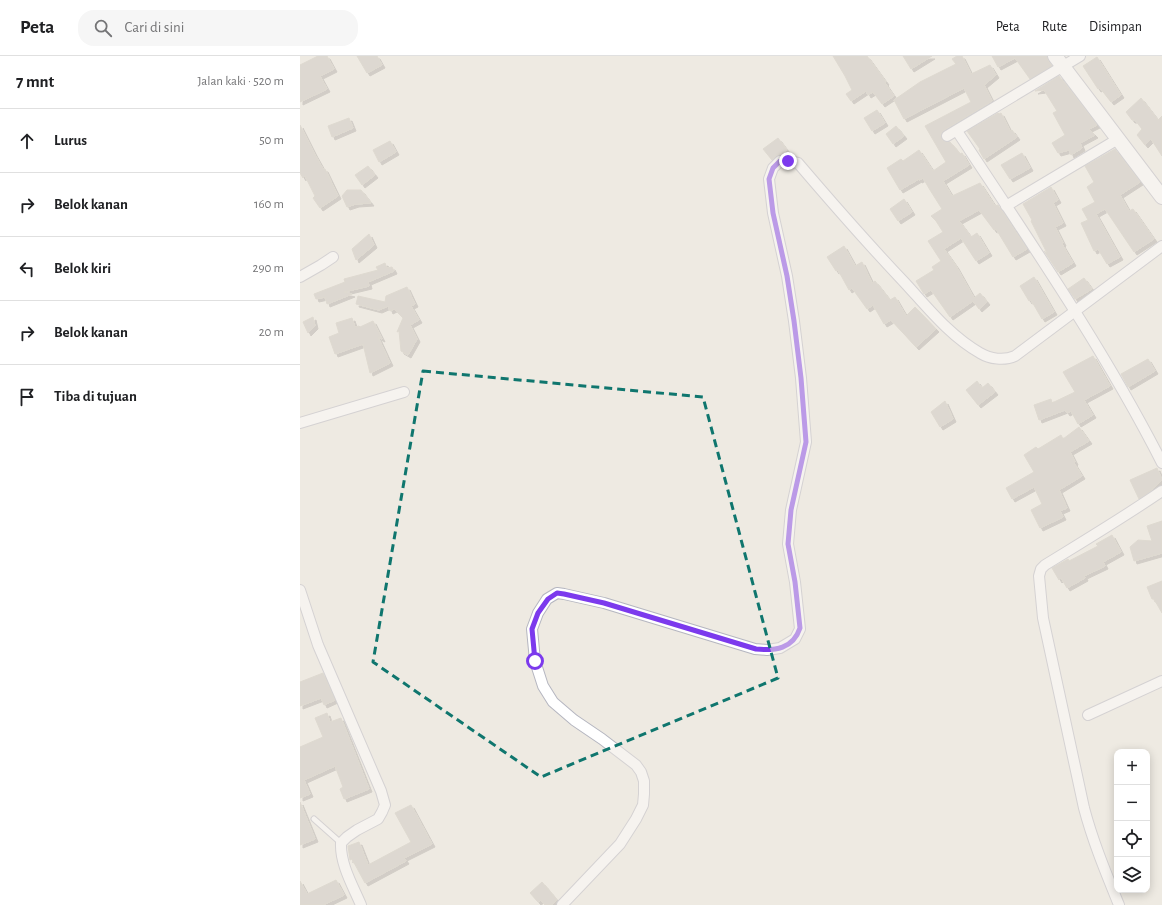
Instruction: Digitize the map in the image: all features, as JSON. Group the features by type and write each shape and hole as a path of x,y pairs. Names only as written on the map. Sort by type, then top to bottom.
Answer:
{"main road":[{"path":"1059,61 1118,139 1161,192"}],"street":[{"path":"947,136 1031,85 1059,61 1080,56"},
{"path":"957,130 1075,311 1141,421 1162,463"},
{"path":"1006,206 1118,139"},
{"path":"562,905 620,844 643,805 644,781 641,772 636,765 574,720 553,702 543,686 535,661 532,629 538,613 548,599 557,593 604,603 756,649 767,650 780,648 795,639 800,628 795,582 788,544 791,510 806,442 801,378 794,321 787,276 773,213 769,179 773,168 780,161 798,163 859,233 943,324 980,353 993,358 1010,358 1015,356 1162,246"},
{"path":"300,277 333,257"},
{"path":"300,423 404,392"},
{"path":"1119,905 1093,839 1084,808 1044,618 1039,576 1045,565 1127,515 1162,491"},
{"path":"300,590 318,645 381,791 385,805 378,819 357,830 341,843 341,852 344,864 362,905"},
{"path":"1088,715 1162,681"}],"lane":[{"path":"314,818 341,843"}],"highlighted area":[{"path":"423,371 703,397 778,678 541,777 373,662"}],"building":[{"path":"318,56 327,56 334,69 320,76 327,89 300,102 300,65"},
{"path":"357,56 377,56 382,65 367,73"},
{"path":"833,56 867,56 886,82 885,83 894,96 882,104 873,92 868,95 866,91 851,101 846,94 852,90"},
{"path":"903,56 932,56 911,69"},
{"path":"957,56 962,56 971,74 990,65 996,75 984,85 992,101 941,133 942,140 950,142 960,154 962,153 969,165 943,181 952,196 980,183 995,206 998,205 1027,249 1013,257 996,229 994,230 979,210 959,221 971,237 977,233 989,253 976,261 961,238 944,249 956,266 974,298 980,293 987,302 979,309 973,301 950,317 931,290 924,294 916,281 934,270 932,267 941,261 928,241 943,232 931,216 942,209 923,178 900,190 887,168 901,159 903,161 919,150 933,171 946,162 925,126 971,102 964,88 904,119 894,100 920,82 956,64 952,59"},
{"path":"992,56 1047,56 1048,61 1052,66 1030,79 1015,58 998,67"},
{"path":"1097,57 1121,95 1111,102 1100,88 1098,89 1083,66"},
{"path":"1059,76 1097,125 1089,129 1095,135 1080,143 1082,148 1071,155 1069,150 1058,153 1052,143 1065,135 1053,113 1057,111 1044,90 1035,91"},
{"path":"1141,98 1158,120 1162,116 1162,156 1151,139 1145,145 1137,135 1142,129 1126,112"},
{"path":"877,110 885,123 872,131 864,118"},
{"path":"998,113 1001,113 1010,131 1012,130 1017,137 984,159 979,150 980,149 967,131"},
{"path":"349,118 353,128 332,137 328,126"},
{"path":"300,125 323,169 325,169 338,196 320,208 313,198 315,196 305,176 303,178 300,173"},
{"path":"896,126 904,136 893,144 886,134"},
{"path":"778,138 787,150 777,155 772,160 763,149"},
{"path":"390,141 396,152 379,162 373,150"},
{"path":"1115,149 1140,182 1120,195 1129,211 1133,209 1154,239 1134,252 1105,209 1096,214 1120,257 1107,264 1098,249 1094,251 1081,223 1088,220 1082,209 1095,202 1087,187 1094,182 1085,166"},
{"path":"1022,153 1030,168 1010,179 1001,165"},
{"path":"368,166 375,175 362,185 355,175"},
{"path":"1051,187 1058,200 1053,203 1063,223 1055,227 1063,243 1062,244 1073,263 1058,272 1044,251 1047,253 1023,204"},
{"path":"347,190 361,190 371,203 356,204 347,207 342,196"},
{"path":"904,199 912,212 898,221 890,209"},
{"path":"369,234 374,245 356,260 352,249"},
{"path":"844,246 855,266 862,262 872,283 875,281 890,300 895,297 906,316 915,307 936,329 916,347 891,320 884,324 873,305 867,309 852,288 849,290 838,270 836,271 827,257"},
{"path":"385,263 387,268 392,267 394,271 368,282 369,286 344,292 352,294 327,304 325,297 316,299 314,294 345,282 344,279 378,270 376,267"},
{"path":"1034,277 1054,312 1042,319 1031,300 1029,301 1020,286"},
{"path":"1084,278 1092,289 1075,299 1068,289"},
{"path":"407,287 415,304 411,306 419,320 410,325 417,339 408,355 401,351 399,331 397,332 403,318 394,309 390,311 388,306 379,310 356,304 358,296 385,302 386,296"},
{"path":"313,317 315,326 308,333 303,322"},
{"path":"352,318 355,327 360,327 373,321 382,339 378,337 390,363 370,373 363,344 335,354 329,337 339,333 336,323"},
{"path":"1093,356 1110,386 1084,400 1093,415 1078,424 1071,411 1067,413 1065,410 1039,420 1034,405 1051,399 1052,403 1075,392 1063,372"},
{"path":"1148,359 1155,371 1128,387 1121,374"},
{"path":"977,381 982,388 988,383 995,392 978,405 966,390"},
{"path":"945,401 953,419 940,427 931,412"},
{"path":"1079,427 1089,441 1070,452 1075,462 1074,463 1082,476 1059,490 1067,508 1060,511 1063,517 1040,528 1031,510 1042,504 1034,487 1012,499 1006,488 1034,472 1024,455 1036,447 1038,449 1061,435 1063,439"},
{"path":"1157,468 1162,480 1152,490 1139,499 1130,480"},
{"path":"1162,521 1162,553 1134,561 1130,547 1138,540 1152,541 1147,526"},
{"path":"1112,535 1121,552 1103,562 1105,566 1084,576 1085,578 1067,588 1061,578 1059,580 1052,568 1068,559 1069,561 1098,546 1096,544"},
{"path":"1162,581 1162,613 1154,599 1152,599 1147,587"},
{"path":"323,673 335,700 324,705 321,698 300,706 300,682"},
{"path":"327,713 330,722 341,718 369,789 344,799 340,789 343,787 335,766 304,780 310,794 300,798 300,747 323,737 315,718"},
{"path":"300,802 315,839 300,845"},
{"path":"411,805 432,844 404,858 406,861 365,883 352,859 350,860 348,846 359,842 368,865 411,842 395,813"},
{"path":"336,880 344,895 323,905 300,905 300,881 307,894"},
{"path":"542,882 557,900 551,905 545,905 541,900 538,902 530,893"}],"route":[{"path":"535,661 532,629 538,613 548,599 557,593 604,603 756,649 767,650 780,648 795,639 798,634 800,628 795,582 788,544 791,510 806,442 801,378 794,321 787,276 773,213 769,179 773,168 780,161 788,161"}]}
